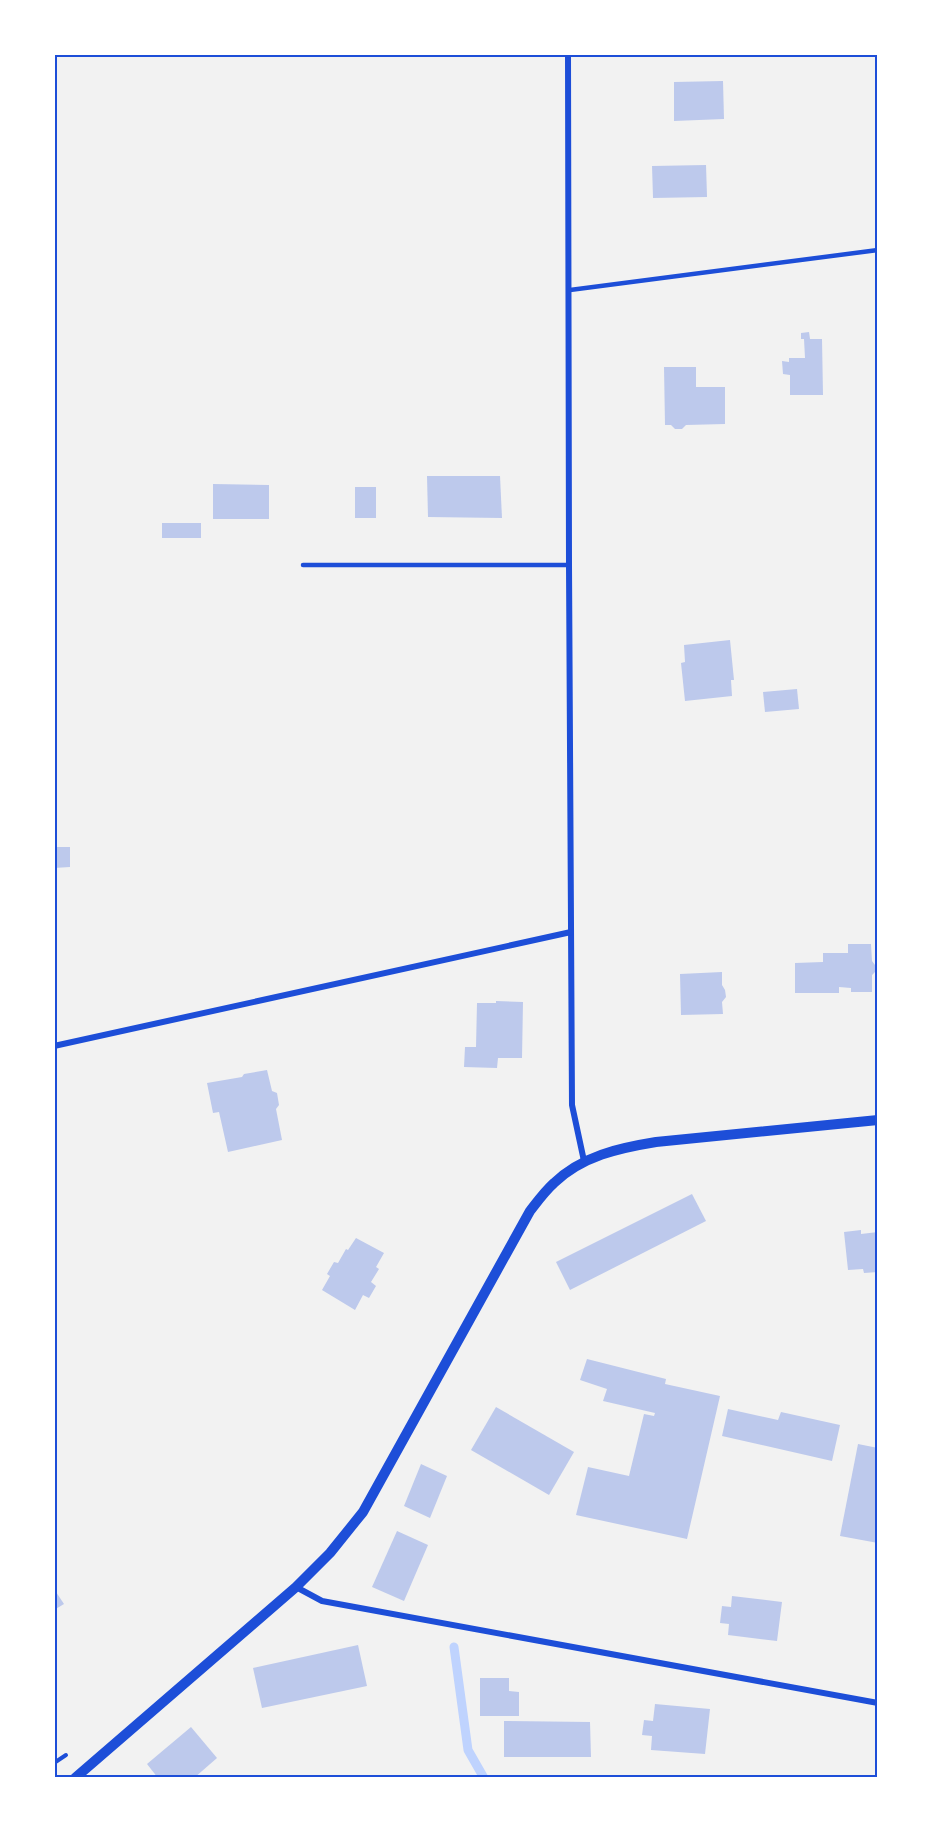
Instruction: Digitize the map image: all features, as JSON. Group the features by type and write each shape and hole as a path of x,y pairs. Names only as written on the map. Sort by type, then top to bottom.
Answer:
{"street":[{"path":"568,54 572,1105 584,1161"},
{"path":"54,1046 571,932"},
{"path":"75,1778 296,1587 330,1553 363,1512 530,1211 554,1182 584,1161 620,1148 656,1142 878,1120"},
{"path":"296,1587 322,1601 878,1703"}],"lane":[{"path":"570,291 878,250"},
{"path":"303,565 569,565"}],"path":[{"path":"54,1763 74,1750"}],"building":[{"path":"723,81 724,119 674,121 674,82"},
{"path":"706,165 707,197 653,198 652,166"},
{"path":"809,332 810,339 822,339 823,395 790,395 790,375 783,374 782,361 789,362 789,358 805,358 804,339 801,339 801,333"},
{"path":"664,367 696,367 696,387 725,387 725,424 686,425 682,429 665,425"},
{"path":"427,476 500,476 502,518 428,517"},
{"path":"213,484 269,485 269,519 213,519"},
{"path":"355,487 376,487 376,518 355,518"},
{"path":"162,523 201,523 201,538 162,538"},
{"path":"730,640 734,680 731,680 732,696 685,701 681,663 685,662 684,645"},
{"path":"797,689 799,709 765,712 763,692"},
{"path":"54,847 70,847 70,867 54,868"},
{"path":"848,944 871,944 872,961 875,965 875,972 872,975 872,992 851,992 851,988 839,987 839,993 795,993 795,963 823,962 823,953 848,953"},
{"path":"722,972 722,985 726,997 722,1002 723,1014 681,1015 680,974"},
{"path":"496,1001 523,1002 522,1058 498,1058 497,1068 464,1067 465,1047 476,1047 477,1003 496,1003"},
{"path":"267,1070 272,1091 277,1093 279,1105 276,1109 282,1140 228,1152 219,1112 213,1113 207,1083"},
{"path":"692,1194 706,1221 570,1290 556,1262"},
{"path":"861,1230 861,1234 878,1232 878,1272 864,1273 863,1269 848,1270 844,1232"},
{"path":"356,1238 384,1253 376,1267 379,1269 371,1282 376,1286 369,1298 363,1295 355,1310 322,1290 330,1276 327,1274 334,1262 338,1263"},
{"path":"587,1359 666,1379 665,1384 720,1396 687,1539 576,1515 588,1467 629,1476 644,1414 654,1416 655,1413 603,1401 607,1389 580,1380"},
{"path":"496,1407 574,1452 549,1495 471,1450"},
{"path":"728,1409 778,1420 781,1412 840,1425 832,1461 722,1436"},
{"path":"858,1444 878,1448 878,1543 840,1536"},
{"path":"421,1464 447,1476 430,1518 404,1506"},
{"path":"397,1531 428,1545 404,1601 372,1587"},
{"path":"54,1589 64,1604 54,1610"},
{"path":"732,1596 782,1602 777,1641 728,1635 729,1624 720,1623 722,1606 731,1607"},
{"path":"358,1645 367,1686 262,1708 253,1668"},
{"path":"480,1678 509,1678 509,1691 519,1692 519,1716 480,1716"},
{"path":"655,1704 710,1709 705,1754 651,1750 652,1736 642,1735 644,1720 653,1721"},
{"path":"504,1721 590,1722 591,1757 504,1757"},
{"path":"191,1727 217,1758 194,1778 158,1778 147,1764"}],"waterway":[{"path":"454,1647 468,1750 484,1778"}]}
